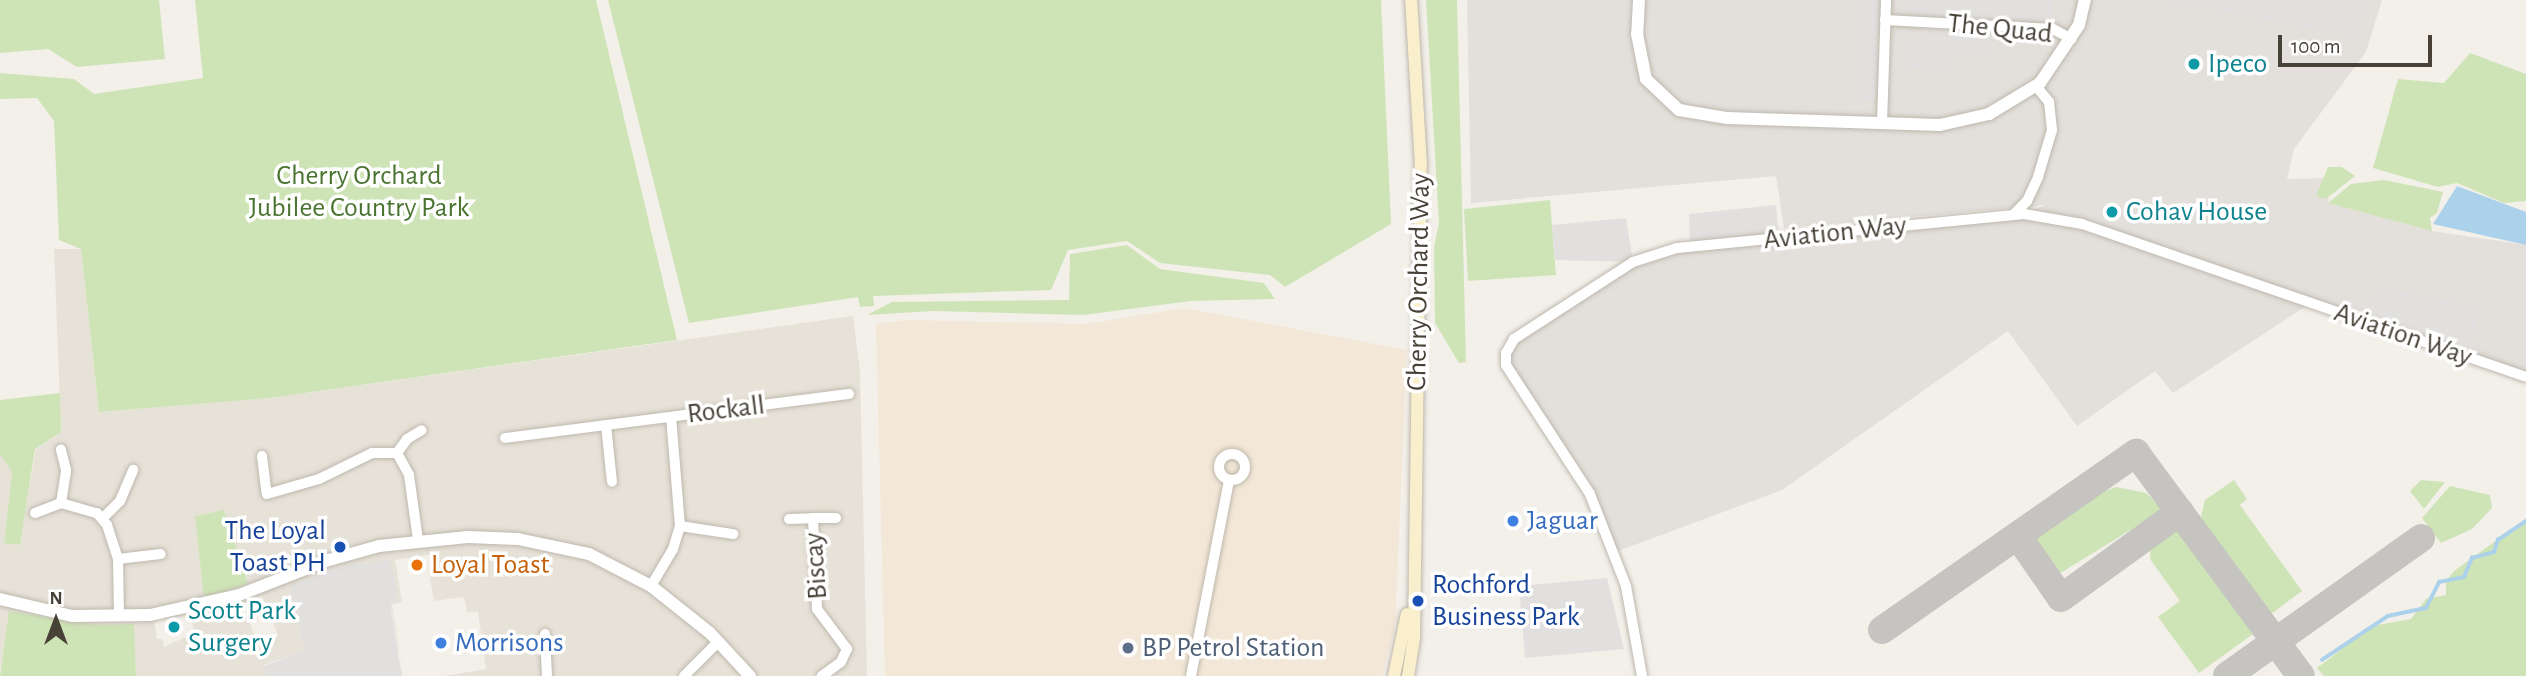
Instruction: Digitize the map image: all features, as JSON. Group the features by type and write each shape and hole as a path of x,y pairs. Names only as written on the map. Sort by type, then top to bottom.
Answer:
{"main road":[{"name":"Cherry Orchard Way","path":"1408,676 1414,638 1421,166 1411,0"},
{"name":"Cherry Orchard Way","path":"1394,676 1413,565"}],"street":[{"path":"1639,0 1637,34 1646,79 1679,110 1727,118 1882,124 1968,120 2010,103 2036,86 2072,39 2085,0"},
{"path":"1882,124 1886,0"},
{"name":"The Quad","path":"1885,20 2053,29 2072,39"},
{"path":"2013,215 2027,201 2052,130 2049,102 2036,86"},
{"name":"Aviation Way","path":"1642,676 1626,586 1590,494 1506,365 1506,352 1514,339 1633,262 1677,248 2013,215 2082,224 2526,377"},
{"name":"Rockall","path":"651,586 673,549 680,526 671,417 849,394"},
{"path":"505,438 671,417"},
{"path":"606,425 612,482"},
{"path":"397,453 407,439 422,430"},
{"path":"61,450 66,470 61,503"},
{"path":"262,456 267,494 319,479 372,453 397,453"},
{"path":"397,453 409,475 418,540"},
{"path":"103,518 120,501 133,470"},
{"path":"1191,676 1229,481"},
{"path":"35,513 61,503 103,518"},
{"path":"103,518 118,559 119,616"},
{"name":"Biscay","path":"813,518 817,609 847,649 841,662 822,676"},
{"name":"Biscay","path":"789,519 836,518"},
{"path":"680,526 733,534"},
{"path":"4,600 72,616 119,616 207,604 346,554 418,540 492,537 551,544 589,554 651,586 719,641 750,676"},
{"path":"118,559 161,554"},
{"path":"545,634 547,676"},
{"path":"684,676 719,641"}],"shaded area":[{"path":"1467,0 2382,0 2366,52 2294,149 2287,179 2327,178 2329,203 2432,231 2526,245 2526,377 2311,303 2173,393 2155,371 2077,426 2008,331 1782,490 1613,553 1590,494 1506,365 1514,339 1633,262 1677,248 2024,214 2045,205 1784,228 1776,176 1471,203"},
{"path":"1858,0 1882,0 1879,100 1855,99"},
{"path":"1907,0 2053,0 2052,22 1906,18"},
{"path":"2163,0 2364,0 2358,37"},
{"path":"1926,28 1993,30 1993,55 1953,55 1952,70 1905,68 1906,41 1925,41"},
{"path":"1776,205 1779,238 1690,247 1689,214"},
{"path":"1626,218 1633,262 1555,260 1552,225"},
{"path":"54,249 81,249 99,412 270,398 853,316 860,370 867,676 444,676 486,669 478,611 467,613 464,597 434,601 429,573 439,571 435,554 395,560 402,602 392,605 404,676 390,602 398,601 290,596 305,650 264,665 266,676 136,676 133,624 98,625 10,611 0,671 0,454 12,472 4,542 19,545 36,449 61,432","holes":["262,596 278,635 258,644 247,616 238,620 233,608","191,614 194,633 164,647 162,639 157,639 154,620"]},
{"path":"2379,286 2479,308 2471,351 2368,312"},
{"path":"1184,308 1407,350 1395,628 1382,676 885,676 876,324 906,320 1087,324"},
{"path":"390,560 398,601 390,603 402,676 266,676 264,666 305,650 290,596 292,585 341,567"},
{"path":"1607,578 1624,649 1525,658 1519,586"}],"green space":[{"path":"0,0 159,0 165,59 77,67 48,49 0,53"},
{"name":"Cherry Orchard Jubilee Country Park","path":"195,0 596,0 677,340 270,398 99,412 81,249 59,240 54,121 37,98 0,99 0,73 74,79 94,94 203,78"},
{"path":"608,0 1381,0 1391,224 1285,287 1270,275 1160,263 1127,241 1068,250 1051,290 873,296 874,306 860,307 858,297 689,323"},
{"path":"1426,0 1457,0 1466,362 1459,363 1435,323 1434,246 1439,224"},
{"path":"2470,53 2526,74 2526,201 2504,203 2457,183 2438,187 2373,168 2398,79 2444,83"},
{"path":"2328,167 2342,167 2355,176 2326,199 2316,196"},
{"path":"2384,180 2443,192 2437,213 2430,218 2432,231 2328,203 2351,184"},
{"path":"1550,200 1556,275 1468,281 1464,209"},
{"path":"1127,245 1160,269 1264,283 1275,299 1191,301 1083,315 933,311 867,315 892,302 1069,300 1070,254"},
{"path":"60,393 61,432 35,449 20,545 4,543 12,472 0,454 0,400"},
{"path":"2234,480 2247,499 2240,505 2302,591 2271,614 2200,520 2205,500"},
{"path":"2421,480 2445,482 2424,509 2410,491"},
{"path":"2450,486 2490,495 2492,508 2472,529 2441,543 2422,518"},
{"path":"2116,487 2146,493 2163,510 2062,572 2050,571 2033,547 2035,538 2100,493"},
{"path":"224,510 248,584 204,598 195,516"},
{"path":"2526,519 2526,676 2324,676 2317,668 2372,626 2411,619 2426,599 2446,595 2446,581 2454,571"},
{"path":"2170,528 2179,532 2253,634 2199,673 2158,617 2180,601 2150,559 2151,540"},
{"path":"9,611 98,625 134,624 136,676 0,676"}],"water":[{"path":"2457,186 2526,212 2526,245 2433,224"}],"waterway":[{"path":"2322,660 2388,616 2426,608 2439,582 2464,577 2472,558 2494,552 2498,540 2526,521"}],"taxiway":[{"path":"1882,630 2136,453 2301,676"},
{"path":"2018,536 2061,598 2180,512"},
{"path":"2227,676 2421,538"}],"place":[{"name":"Ipeco","path":"2194,64"},
{"name":"Cohav House","path":"2112,212"},
{"name":"Jaguar","path":"1513,521"},
{"name":"The Loyal Toast PH","path":"340,547"},
{"name":"Loyal Toast","path":"417,565"},
{"name":"Rochford Business Park","path":"1418,601"},
{"name":"Scott Park Surgery","path":"174,627"},
{"name":"Morrisons","path":"441,643"},
{"name":"BP Petrol Station","path":"1128,648"}]}
